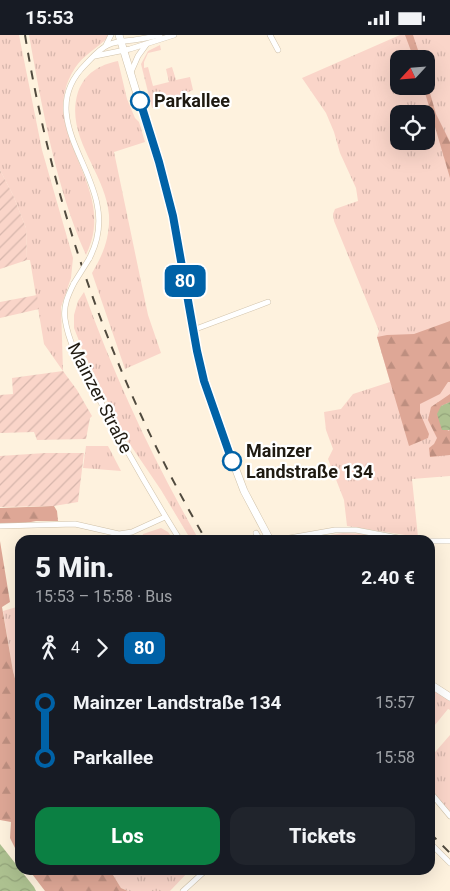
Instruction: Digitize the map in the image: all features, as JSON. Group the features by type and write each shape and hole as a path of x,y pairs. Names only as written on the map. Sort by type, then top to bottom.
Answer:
{"main road":[{"path":"120,38 167,193 178,239 204,381 232,461 251,505 267,535"},
{"path":"435,687 450,697"}],"street":[{"path":"106,45 111,35"},
{"path":"106,45 120,38 160,35"},
{"path":"94,57 124,51 174,35"},
{"path":"270,35 278,50"},
{"path":"131,72 146,44"},
{"name":"Mainzer Straße","path":"106,45 77,73 70,88 67,106 70,136 93,190 99,212 96,240 89,259 74,283 65,306 66,325 76,356 113,427 177,535"},
{"path":"193,329 268,302"},
{"path":"0,527 75,524 119,534 132,532 165,517"},
{"path":"309,535 335,530 356,530 382,535"},
{"path":"435,541 450,541"},
{"path":"435,799 450,816"},
{"path":"435,848 450,863"},
{"path":"183,891 201,875"}],"green space":[{"path":"0,35 19,35 42,150 73,258 71,278 61,307 63,371 44,344 30,260 27,260 26,228 13,195 0,170"},
{"path":"29,35 108,35 104,41 78,63 65,92 64,115 69,137 87,182 93,206 94,230 86,255 75,229 58,175"},
{"path":"400,35 450,35 450,476 412,479 418,535 405,535 347,526 344,500 328,459 333,449 326,430 324,412 341,409 353,394 390,382 377,337 379,331 334,221 333,214 335,209 358,201 356,188 340,153 326,113 302,78"},
{"path":"405,35 413,35 418,50 411,50"},
{"path":"160,45 161,50 148,53 144,62 144,68 148,67 153,86 169,82 166,69 172,67 176,80 190,77 193,90 152,108 141,64 148,51"},
{"path":"118,61 127,99 135,118 139,122 145,142 114,152 148,315 161,353 125,369 92,273 105,245 109,215 101,184 81,139 75,108 78,92 89,75 105,65"},
{"path":"426,95 431,95 433,105 429,105"},
{"path":"435,110 450,142 450,178 435,127"},
{"path":"0,170 13,195 26,228 27,260 0,269"},
{"path":"84,292 136,418 166,480 196,535 188,535 161,490 125,437 83,351 74,328 74,315 78,301"},
{"path":"37,295 39,309 0,318 0,302"},
{"path":"450,321 450,382 448,382 440,394 420,404 420,413 429,434 428,438 409,446 377,337 414,334"},
{"path":"63,371 92,416 86,439 37,440 34,432 0,433 0,395 13,394 12,378"},
{"path":"450,394 450,402 441,406 448,431 450,430 450,455 430,457 429,448 437,438 428,420 431,407"},
{"path":"86,446 108,446 121,471 83,468"},
{"path":"84,453 78,502 54,506 0,507 0,456"},
{"path":"54,506 57,511 58,521 36,521 0,528 0,508"},
{"path":"161,528 170,535 143,535"},
{"path":"343,533 370,535 331,535"},
{"path":"0,541 10,602 2,607 15,678 15,848 10,838 11,822 0,820"},
{"path":"15,607 15,678 13,671 3,611"},
{"path":"435,690 450,700 450,710 448,709 435,725"},
{"path":"450,735 450,813 435,796 435,752"},
{"path":"33,875 113,875 121,888 128,891 45,891"},
{"path":"113,875 185,875 170,891 128,891 121,888"}],"water":[{"path":"450,402 450,430 442,430 437,414 441,406"},
{"path":"0,844 15,863 15,875 25,875 36,891 0,891"}],"railway":[{"path":"25,35 37,101 53,167 71,232 92,296 116,359 143,420 173,481 203,535"},
{"path":"435,838 450,853"}],"bus line":[{"name":"80","path":"140,101 173,216 204,381 232,461"}],"place":[{"name":"Parkallee","path":"140,101"},
{"name":"Mainzer Landstraße 134","path":"232,461"}]}
